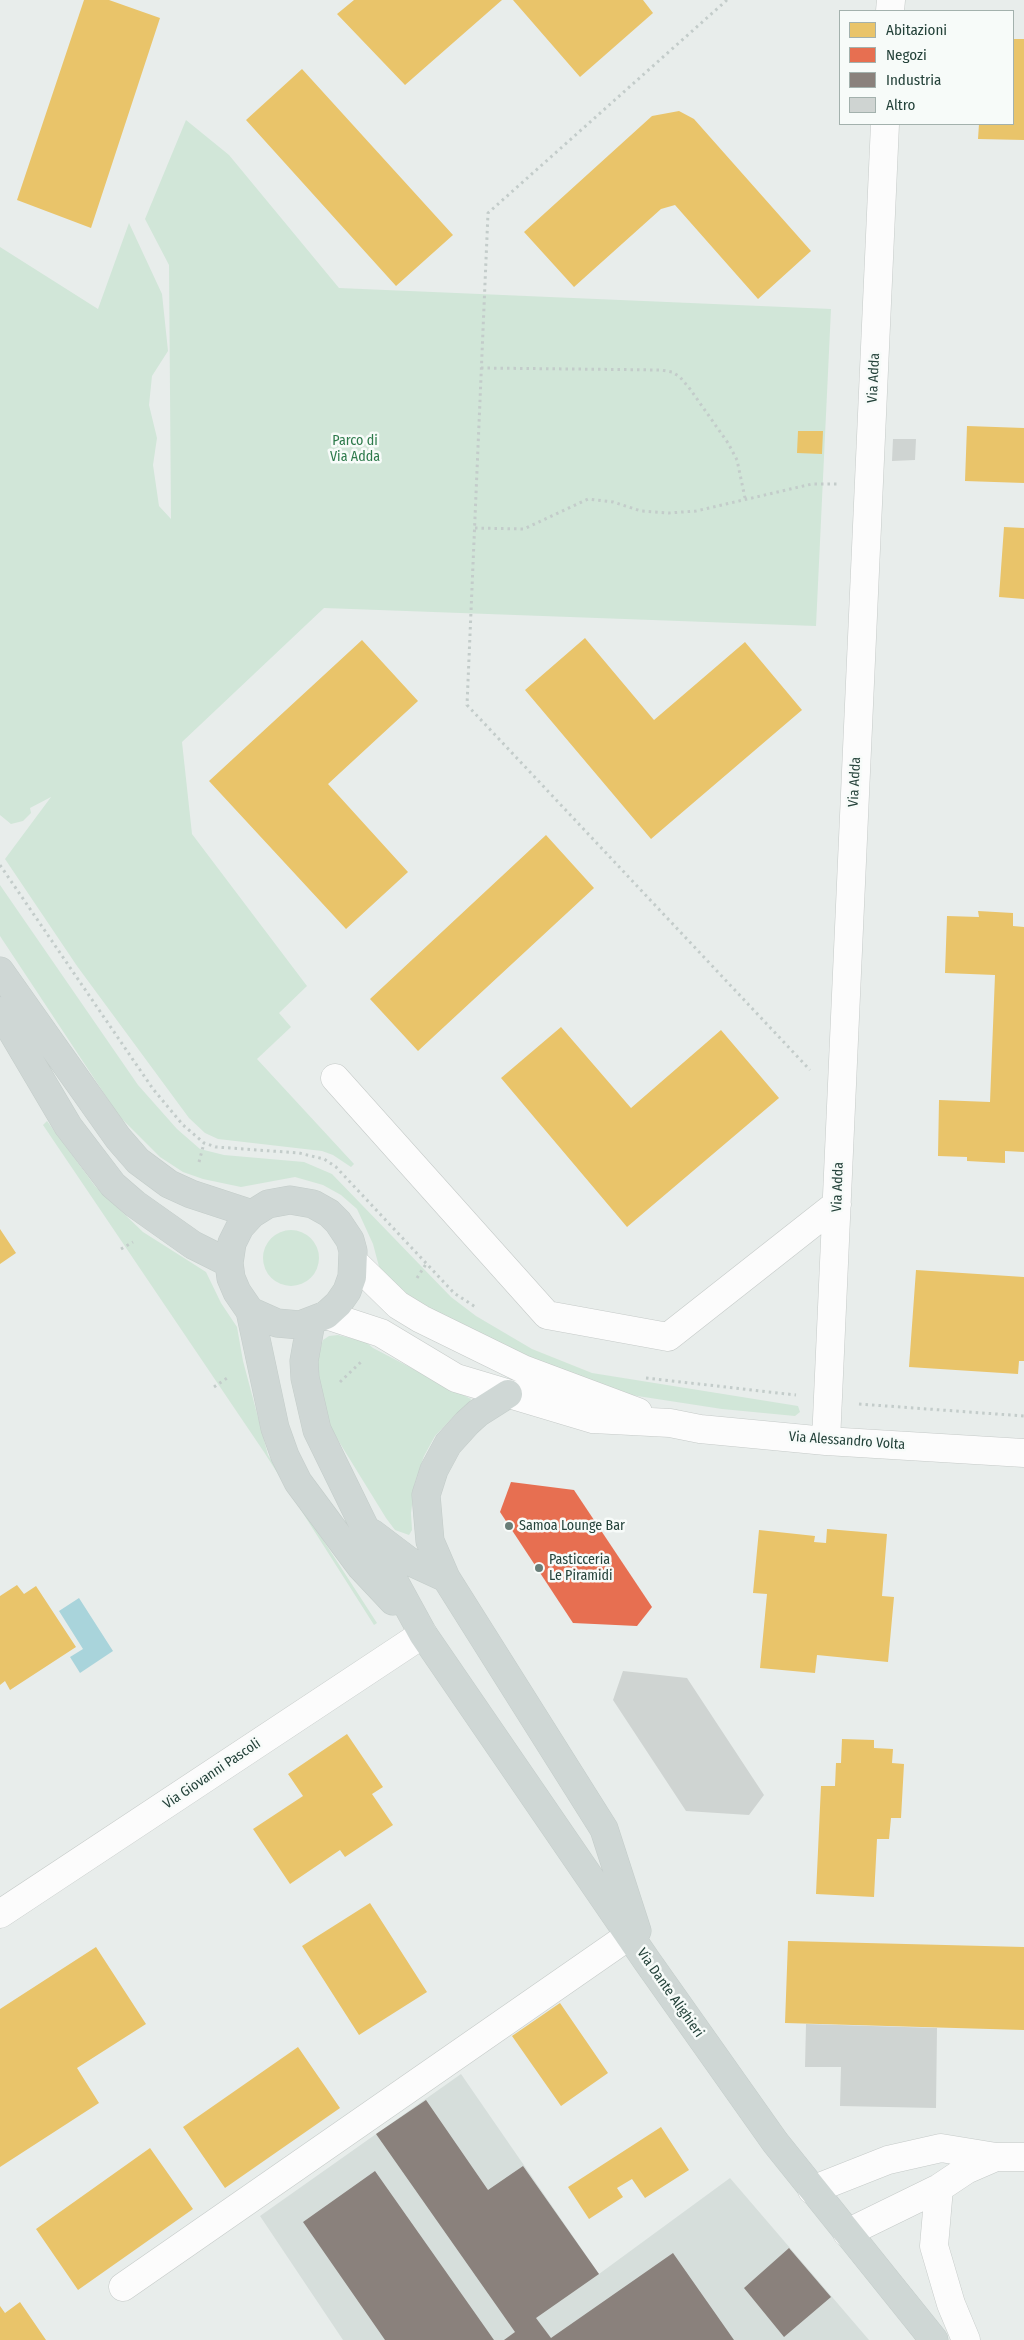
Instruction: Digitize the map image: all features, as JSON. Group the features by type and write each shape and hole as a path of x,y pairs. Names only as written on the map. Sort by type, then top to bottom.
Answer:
{"main road":[{"path":"0,971 118,1138 138,1161 169,1184 191,1194 252,1214"},
{"path":"0,1012 68,1126 113,1185 135,1204 193,1245 229,1263"},
{"path":"250,1312 277,1323 300,1324 319,1318 338,1304 347,1291 352,1277 354,1262 350,1240 338,1222 329,1213 313,1204 290,1200 268,1204 252,1214 240,1227 232,1243 229,1263 237,1292 250,1312 275,1428 285,1456 298,1482 361,1566 423,1634"},
{"path":"319,1318 304,1361 311,1412 324,1448 423,1634"},
{"path":"508,1394 478,1413 467,1423 448,1444 434,1470 426,1495 430,1541 446,1578 604,1828 647,1961"},
{"path":"365,1528 409,1561 446,1578"},
{"name":"Via Dante Alighieri","path":"423,1634 647,1961 775,2142 934,2340"}],"street":[{"name":"Via Adda","path":"826,1441 885,125"},
{"path":"336,1078 547,1315 668,1337 837,1204"},
{"path":"354,1262 398,1305 453,1335 523,1369 670,1424"},
{"path":"319,1318 381,1333 456,1378 508,1394 593,1419 670,1424"},
{"name":"Via Alessandro Volta","path":"670,1424 700,1429 826,1441 1024,1453"},
{"name":"Via Giovanni Pascoli","path":"0,1914 423,1634"},
{"path":"123,2287 630,1935"},
{"path":"812,2190 888,2160 941,2148 996,2157 1024,2157"},
{"path":"847,2233 939,2188 966,2170 996,2157"},
{"path":"939,2188 934,2246 951,2304 966,2340"}],"path":[{"path":"727,0 488,213 467,705 841,1103"},
{"path":"481,368 661,370 672,372 680,377 690,388 728,443 737,460 746,498"},
{"path":"475,528 524,529 588,500 613,502 641,511 669,513 696,511 812,484 838,484"},
{"path":"338,1384 367,1355"}],"shaded area":[{"path":"461,2074 599,2274 730,2178 869,2340 343,2340 260,2216"}],"green space":[{"name":"Parco di Via Adda","path":"186,120 229,155 339,288 831,309 816,626 324,608 182,742 192,834 307,986 279,1013 291,1027 257,1059 354,1164 351,1167 333,1155 322,1151 218,1139 205,1133 189,1118 77,966 5,859 51,797 30,808 31,813 23,821 11,824 0,815 0,247 98,309 129,223 162,294 168,351 152,376 149,405 157,438 153,465 159,506 171,519 169,265 145,219"},
{"path":"0,885 138,1085 177,1129 200,1149 224,1155 304,1162 332,1174 451,1297 476,1316 532,1349 592,1373 798,1406 800,1412 795,1416 722,1409 618,1393 528,1356 417,1304 381,1274 373,1244 357,1209 341,1195 323,1185 295,1177 241,1187 203,1179 183,1172 160,1157 119,1116 0,936"},
{"path":"47,1121 95,1186 143,1232 206,1272 221,1303 237,1327 243,1361 268,1455 377,1623 374,1625 264,1452 43,1125"},
{"path":"291,1230 302,1232 311,1238 317,1247 319,1258 317,1269 311,1278 302,1284 291,1286 280,1284 271,1278 265,1269 263,1258 265,1247 271,1238 280,1232"},
{"path":"338,1335 366,1342 373,1348 471,1399 469,1404 454,1416 435,1436 424,1456 415,1482 411,1513 412,1530 409,1535 395,1530 386,1518 333,1432 326,1415 316,1361 323,1340 329,1336"}],"water":[{"path":"79,1598 113,1651 80,1673 70,1657 83,1649 59,1611"}],"building: Abitazioni":[{"path":"84,0 109,0 160,18 91,228 17,200"},
{"path":"354,0 502,0 405,85 337,14"},
{"path":"513,0 643,0 653,13 580,77"},
{"path":"1014,39 1024,39 1024,140 978,139 979,125 1014,125"},
{"path":"302,69 453,235 396,286 246,120"},
{"path":"679,111 694,119 811,251 758,299 675,205 661,209 574,287 524,232 652,116"},
{"path":"967,426 1024,428 1024,483 965,481"},
{"path":"798,431 823,431 822,454 797,453"},
{"path":"1004,527 1024,528 1024,599 999,597"},
{"path":"585,638 654,720 745,642 802,710 651,839 525,690"},
{"path":"362,640 418,701 328,784 408,872 346,929 209,781"},
{"path":"546,835 594,888 418,1051 370,999"},
{"path":"978,911 1013,913 1013,926 1024,927 1024,1152 1005,1151 1005,1163 967,1161 967,1157 938,1156 939,1100 990,1102 995,975 945,973 947,916 979,917"},
{"path":"561,1027 631,1108 721,1030 779,1098 627,1227 501,1078"},
{"path":"0,1229 16,1253 0,1264"},
{"path":"916,1270 1024,1277 1024,1361 1019,1361 1018,1374 909,1367"},
{"path":"827,1529 887,1534 882,1596 894,1597 888,1662 817,1655 815,1673 760,1668 767,1594 753,1593 759,1530 815,1536 814,1542 826,1543"},
{"path":"17,1585 24,1594 36,1586 76,1647 10,1690 5,1681 0,1685 0,1596"},
{"path":"347,1734 383,1787 372,1794 393,1825 345,1857 340,1850 290,1884 253,1829 303,1796 288,1774"},
{"path":"842,1739 874,1740 874,1748 893,1749 892,1763 904,1764 901,1818 891,1818 889,1839 877,1839 874,1897 816,1894 821,1786 835,1786 836,1763 841,1763"},
{"path":"370,1903 427,1992 359,2035 302,1946"},
{"path":"788,1941 1024,1947 1024,2030 785,2023"},
{"path":"96,1947 146,2024 77,2068 99,2103 0,2167 0,2009"},
{"path":"560,2003 608,2073 561,2106 512,2036"},
{"path":"298,2047 340,2108 225,2188 183,2127"},
{"path":"661,2127 689,2170 645,2198 632,2179 617,2188 623,2197 589,2219 568,2187"},
{"path":"150,2148 193,2209 78,2290 36,2229"},
{"path":"20,2302 46,2340 0,2340 0,2306 5,2313"}],"building: Negozi":[{"path":"511,1482 574,1490 652,1607 637,1626 573,1623 500,1512"}],"building: Industria":[{"path":"426,2100 488,2190 523,2166 599,2274 536,2318 551,2338 673,2253 734,2340 504,2340 515,2332 376,2134"},
{"path":"375,2171 494,2340 385,2340 303,2222"},
{"path":"789,2248 831,2297 784,2337 744,2288"}],"building: Altro":[{"path":"893,439 916,439 915,460 892,461"},
{"path":"623,1671 687,1678 764,1795 749,1815 686,1811 613,1700"},
{"path":"806,2024 937,2028 936,2108 840,2106 841,2067 805,2067"}],"place":[{"name":"Samoa Lounge Bar","path":"509,1526"},
{"name":"Pasticceria Le Piramidi","path":"539,1568"}]}
